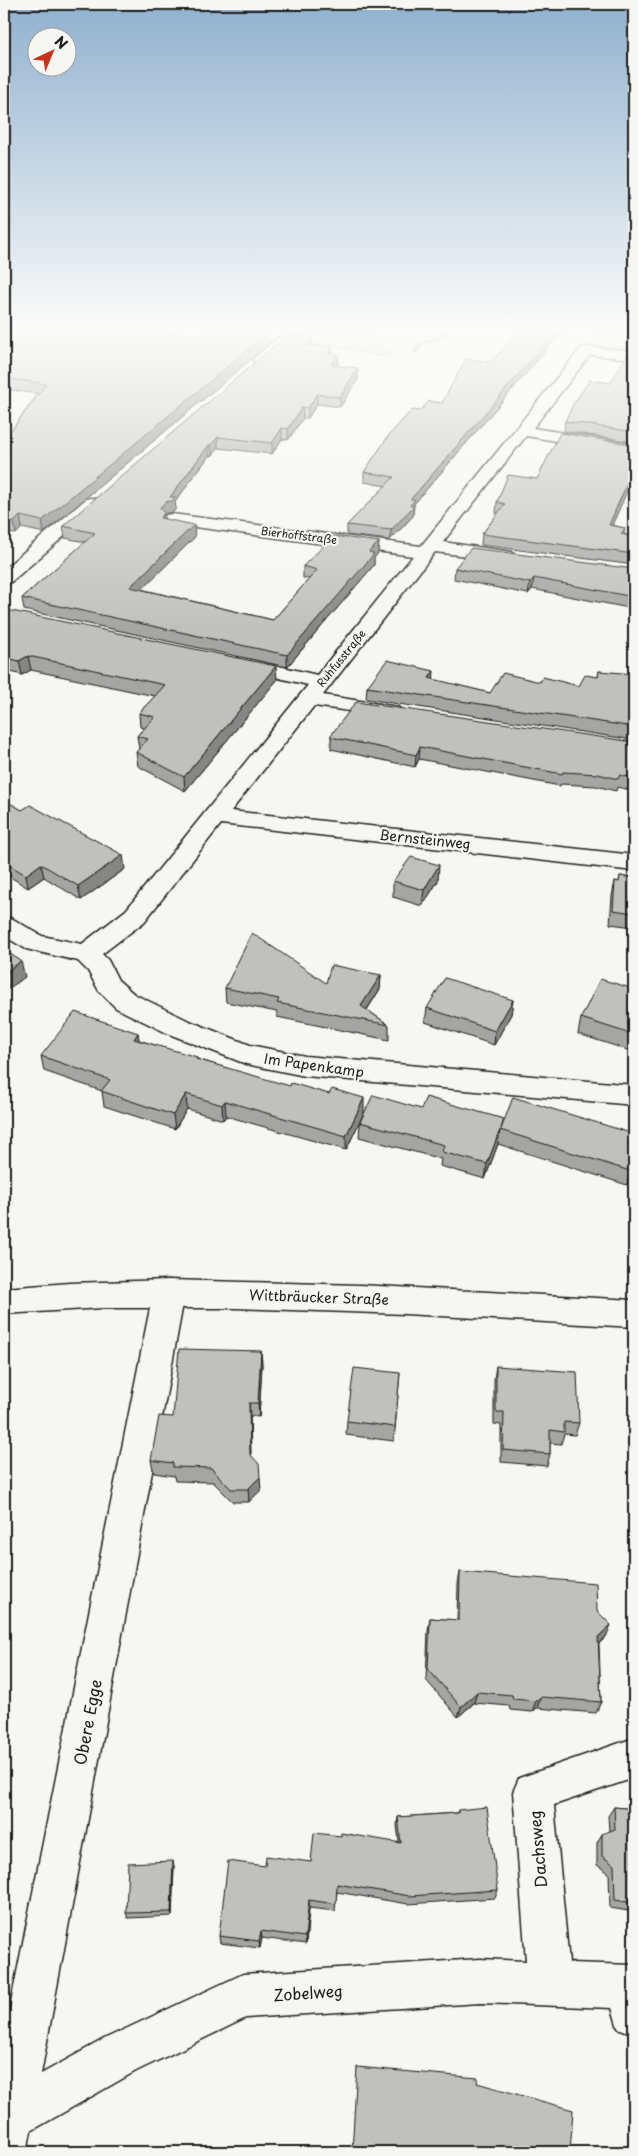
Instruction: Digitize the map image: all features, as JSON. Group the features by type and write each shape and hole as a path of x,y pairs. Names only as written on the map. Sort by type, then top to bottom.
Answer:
{"street":[{"name":"Ruhfusstraße","path":"86,954 135,916 525,429"},
{"path":"523,431 634,449"},
{"path":"4,578 101,495"},
{"name":"Bierhoffstraße","path":"172,519 528,559"},
{"path":"218,658 322,682"},
{"path":"308,699 407,713"},
{"name":"Bernsteinweg","path":"215,816 634,863"},
{"path":"4,925 35,943 86,954"},
{"name":"Im Papenkamp","path":"86,954 100,966 108,985 125,1001 178,1027 246,1054 305,1066 634,1095"},
{"name":"Wittbräucker Straße","path":"4,1301 169,1293 390,1298 634,1314"},
{"name":"Obere Egge","path":"8,2134 169,1293"},
{"name":"Dachsweg","path":"549,1983 532,1792 634,1758"},
{"name":"Zobelweg","path":"8,2134 120,2056 243,1996 480,1981 549,1983 633,1995"}],"building":[{"path":"13,429 153,429 42,521 20,516 14,522 4,522 4,480 6,478 4,478 4,440"},
{"path":"177,429 282,429 272,443 218,437 209,445 170,497 175,497 172,501 165,502 160,508 164,513 160,518 194,525 130,587 273,620 317,570 303,566 334,536 379,542 369,552 374,554 287,655 22,598 95,533 63,526"},
{"path":"395,429 472,429 411,499 415,500 410,505 414,506 391,530 347,525 394,477 364,472"},
{"path":"613,429 634,429 634,432"},
{"path":"560,433 634,445 634,472 632,472 609,525 625,528 621,534 634,537 634,554 482,534 505,504 497,502 508,475 537,479"},
{"path":"471,548 634,569 634,597 534,578 530,583 455,568"},
{"path":"7,610 276,666 184,777 136,752 148,739 137,736 155,717 139,713 165,685 28,656 19,661 4,657 4,612"},
{"path":"387,660 434,671 429,678 490,693 503,673 540,682 543,677 579,686 585,675 598,677 599,671 634,674 634,727 367,687"},
{"path":"356,702 634,742 634,778 620,775 618,779 598,774 563,772 562,774 420,747 416,755 331,737"},
{"path":"4,800 22,810 30,805 123,855 78,886 41,864 26,875 4,862"},
{"path":"411,857 439,865 424,890 393,881"},
{"path":"620,876 634,878 634,913 613,910 615,881 619,882"},
{"path":"252,933 326,983 331,965 381,975 361,1006 389,1025 277,1003 279,999 225,988"},
{"path":"4,950 21,961 4,974"},
{"path":"445,978 513,1000 495,1031 427,1008"},
{"path":"600,979 634,989 634,1035 581,1018"},
{"path":"75,1012 138,1033 134,1039 197,1057 196,1059 290,1086 291,1083 329,1094 332,1089 364,1098 346,1136 225,1101 222,1105 186,1094 173,1115 101,1091 110,1080 41,1056"},
{"path":"373,1095 421,1109 426,1097 504,1119 501,1129 513,1097 634,1134 634,1159 630,1171 500,1130 487,1164 442,1152 444,1145 360,1122"},
{"path":"179,1349 261,1351 258,1403 249,1403 250,1454 259,1464 260,1477 248,1489 231,1489 211,1468 173,1467 173,1463 151,1460 159,1416 173,1417"},
{"path":"496,1366 577,1372 579,1423 564,1422 564,1432 550,1430 550,1454 503,1450 504,1412 496,1412"},
{"path":"354,1368 400,1373 395,1427 347,1421"},
{"path":"460,1572 596,1583 597,1611 611,1625 598,1637 601,1702 541,1697 536,1701 513,1699 512,1695 477,1692 461,1707 428,1669 430,1618 459,1620"},
{"path":"487,1807 498,1890 410,1896 337,1884 336,1904 309,1900 305,1937 261,1931 259,1941 219,1936 228,1861 265,1866 266,1856 311,1862 314,1833 341,1836 341,1833 401,1843 398,1817 458,1813 458,1810"},
{"path":"614,1807 634,1809 634,1903 615,1900 614,1865 602,1856 602,1834 615,1829"},
{"path":"173,1861 171,1912 126,1913 128,1863"},
{"path":"357,2067 478,2078 477,2083 573,2110 570,2152 352,2152"},
{"path":"136,2149 156,2152 135,2152"}]}
